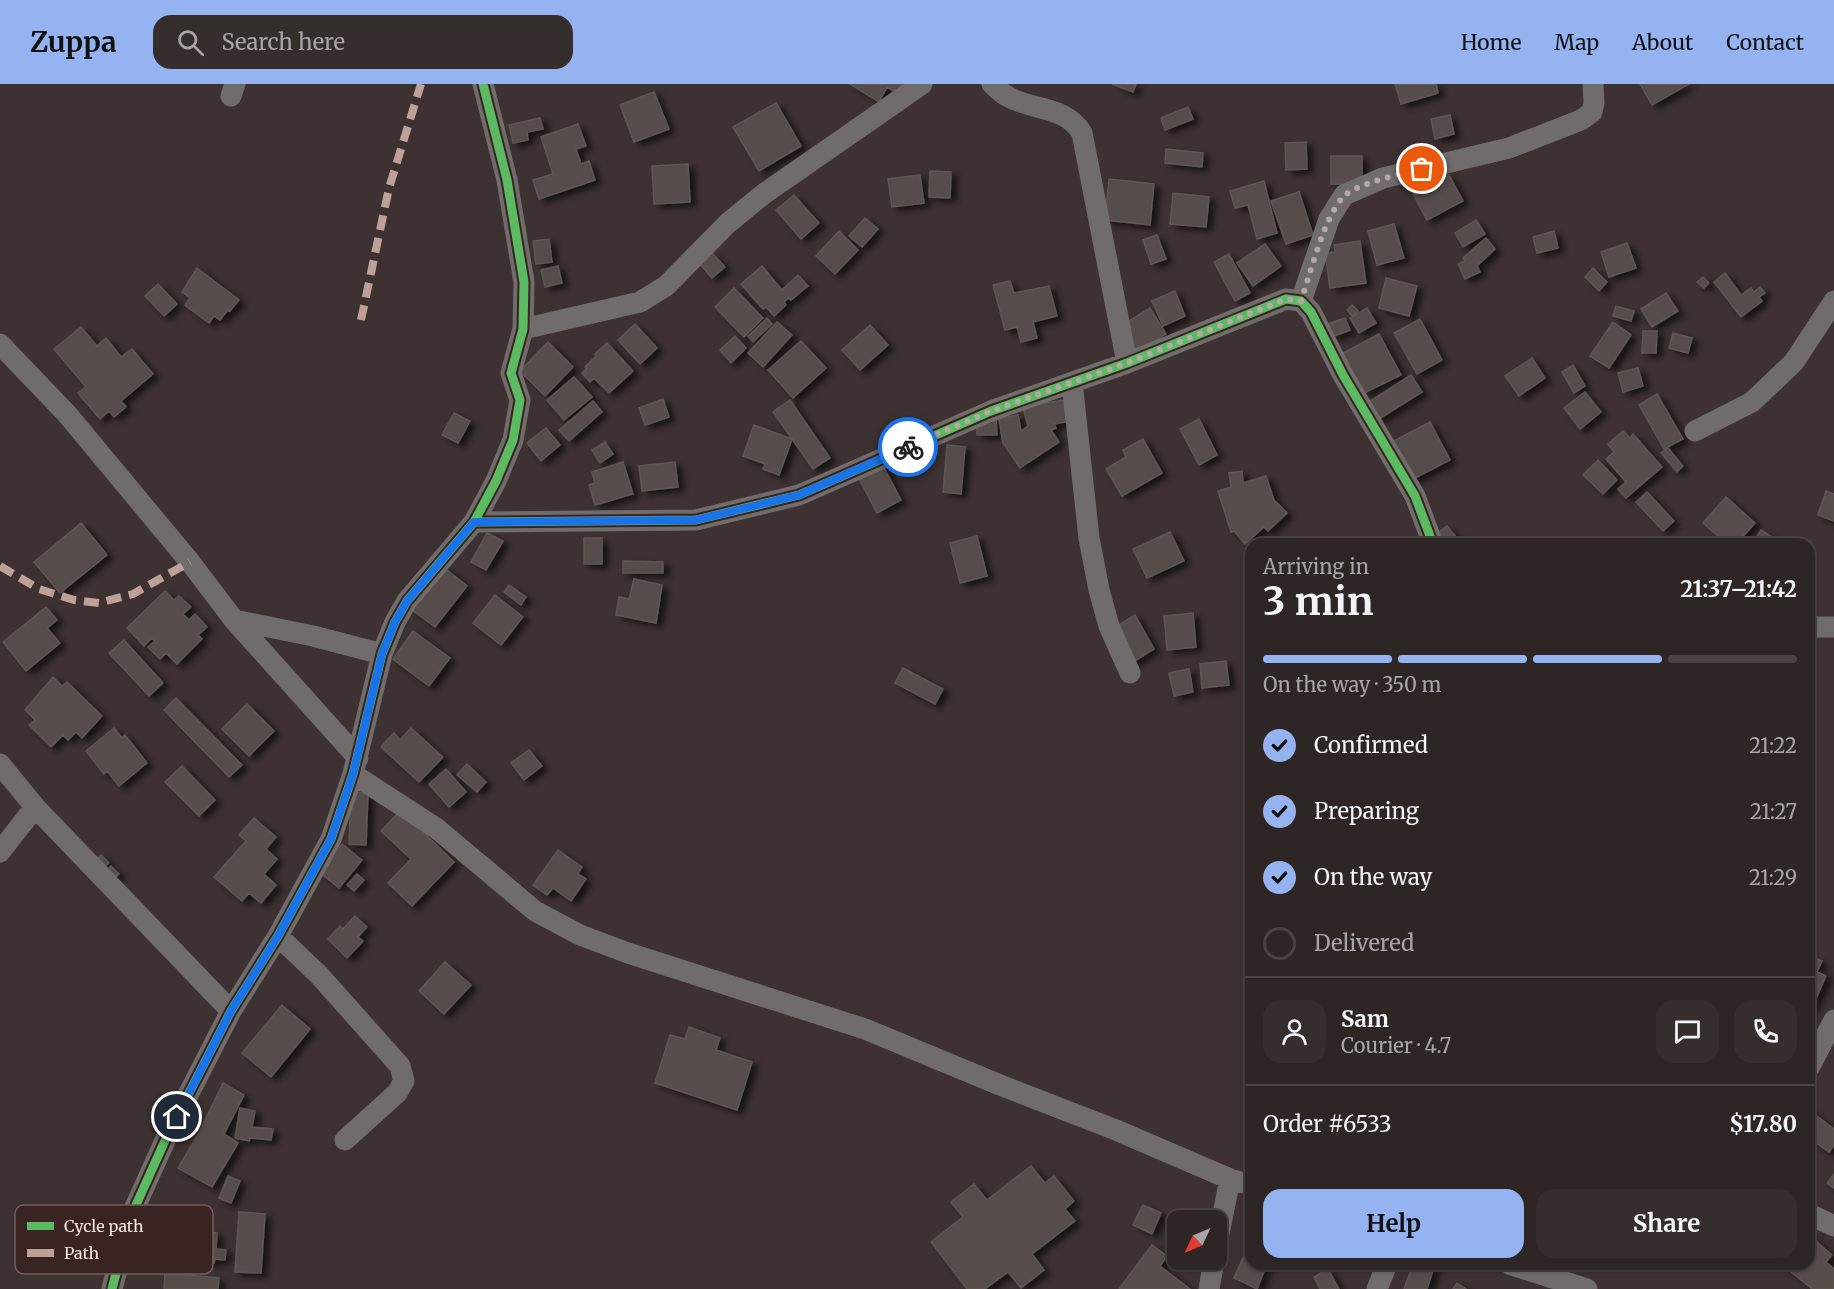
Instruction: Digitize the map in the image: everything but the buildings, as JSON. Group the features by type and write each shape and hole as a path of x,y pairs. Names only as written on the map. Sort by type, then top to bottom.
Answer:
{"street":[{"path":"136,1205 168,1134 231,1011 278,936 331,839 355,766 382,654 395,622 407,601 474,522 496,481 513,440 520,400 511,373 523,328 524,282 507,180 483,84"},
{"path":"523,328 640,302 649,297 666,286 728,223 765,193 922,84"},
{"path":"992,84 1007,96 1066,116 1076,122 1082,133 1127,363"},
{"path":"1301,301 1329,219 1344,195 1383,178 1509,148 1581,120 1592,112 1593,84"},
{"path":"474,522 696,520 799,495 991,411 1127,363 1286,299 1301,301 1311,312 1343,375 1414,496 1431,538"},
{"path":"1695,431 1752,402 1794,362 1834,301"},
{"path":"0,344 74,423 355,766 436,828 535,911 580,935 628,953 865,1029 1245,1183"},
{"path":"1072,382 1089,538 1099,590 1109,626 1130,673"},
{"path":"234,620 313,636 382,654"},
{"path":"1815,627 1834,627"},
{"path":"0,764 35,807 231,1011"},
{"path":"0,852 35,807"},
{"path":"278,936 319,975 400,1066 404,1081 398,1093 345,1140"},
{"path":"1815,1056 1834,1020"},
{"path":"1224,1210 1230,1179"},
{"path":"1815,1217 1834,1226"},
{"path":"1209,1289 1212,1270"},
{"path":"1377,1289 1385,1270"},
{"path":"1528,1270 1587,1289"},
{"path":"111,1289 115,1274"}],"marked path":[{"path":"361,320 389,188 421,84"},
{"path":"0,566 39,589 74,600 99,603 133,594 190,562"}],"cycle path":[{"path":"136,1205 168,1134 231,1011 278,936 331,839 353,774 382,654 395,622 407,601 474,522 496,481 513,440 520,400 511,373 523,329 524,282 507,180 483,84"},
{"path":"474,522 696,520 799,495 991,411 1127,363 1286,299 1301,301 1311,312 1343,375 1415,496 1431,538"},
{"path":"112,1289 116,1274"}],"way so far":[{"path":"908,447 991,411 1127,363 1286,299 1301,301 1329,219 1344,195 1383,178 1422,169"}],"route":[{"path":"177,1117 231,1011 303,893 331,839 358,758 382,654 395,622 407,601 474,522 696,520 799,495 908,447"}]}
